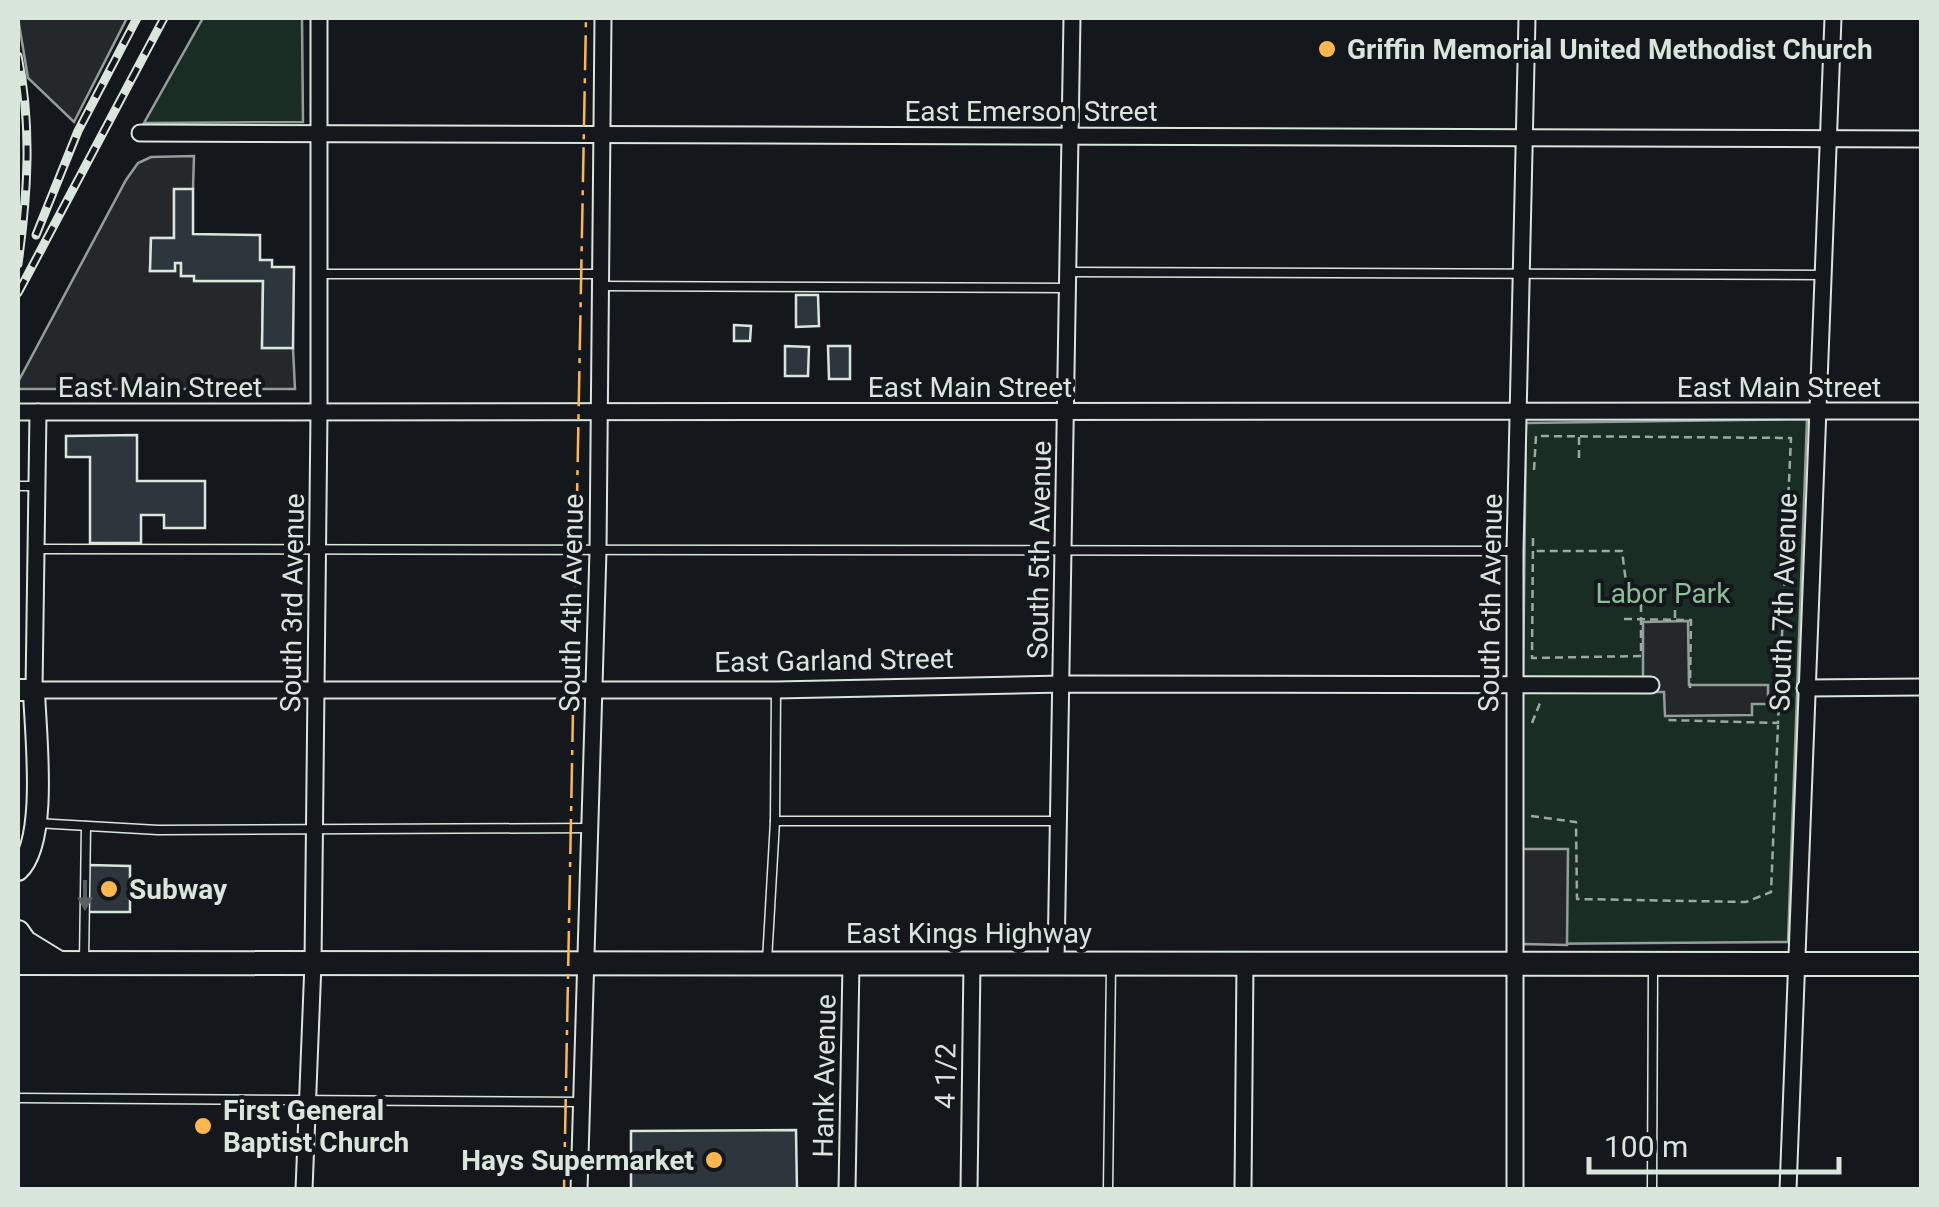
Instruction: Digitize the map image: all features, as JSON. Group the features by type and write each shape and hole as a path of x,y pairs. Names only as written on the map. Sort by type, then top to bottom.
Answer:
{"main road":[{"path":"18,870 26,862 36,824 26,690"},
{"path":"18,932 24,942 59,963"},
{"name":"East Kings Highway","path":"18,963 1922,964"}],"street":[{"name":"South 3rd Avenue","path":"304,1190 313,963 320,414 319,18"},
{"name":"South 4th Avenue","path":"580,1190 598,550 603,18"},
{"name":"South 5th Avenue","path":"1056,962 1072,18"},
{"name":"South 6th Avenue","path":"1515,1190 1515,550 1527,18"},
{"name":"South 7th Avenue","path":"1788,1190 1833,18"},
{"name":"East Emerson Street","path":"140,133 1922,139"},
{"name":"East Main Street","path":"18,412 1922,411"},
{"path":"26,690 36,550 38,412"},
{"name":"East Garland Street","path":"26,690 1651,685"},
{"path":"1805,688 1922,687"},
{"name":"4 1/2","path":"969,1190 972,962"},
{"name":"Hank Avenue","path":"847,1190 851,963"},
{"path":"1242,1190 1245,963"}],"lane":[{"path":"320,274 602,280 1069,280 1519,272 1825,275"},
{"path":"18,486 37,486"},
{"path":"36,550 1515,550"},
{"path":"767,963 775,821 776,690"},
{"path":"775,821 1058,822"},
{"path":"36,824 158,830 592,828"},
{"path":"84,963 86,826"},
{"path":"1108,1190 1112,962"},
{"path":"1652,964 1652,1190"},
{"path":"18,1098 581,1102"}],"path":[{"path":"1531,817 1576,822 1577,899 1746,902 1771,892 1791,438 1536,436 1534,472"},
{"path":"1578,436 1578,459"},
{"path":"1533,536 1532,658 1641,656 1641,604 1626,582 1622,551 1533,551"},
{"path":"1675,602 1675,620"},
{"path":"1624,619 1691,620 1690,688"},
{"path":"1532,738 1532,719 1541,692"},
{"path":"1667,720 1778,723"}],"green space":[{"path":"203,18 302,18 303,122 144,123"},
{"name":"Labor Park","path":"1807,419 1788,942 1520,944 1526,423"}],"shaded area":[{"path":"18,18 127,18 74,122 28,78"},
{"path":"194,156 193,189 174,190 174,238 151,238 150,271 175,271 175,263 181,263 181,276 194,276 195,281 263,281 262,348 293,348 295,389 18,389 18,382 138,163 151,157"},
{"path":"1688,621 1689,685 1768,685 1768,704 1752,704 1752,715 1665,716 1664,692 1643,692 1643,622"},
{"path":"1521,849 1568,849 1567,945 1520,944"}],"building":[{"path":"174,189 193,189 193,234 260,235 260,260 272,260 272,267 294,267 293,348 262,348 263,281 194,281 194,276 181,276 181,263 175,263 175,271 150,271 151,238 174,238"},
{"path":"796,295 818,295 819,326 796,327"},
{"path":"734,325 751,326 750,341 734,341"},
{"path":"785,346 809,347 808,376 785,376"},
{"path":"828,346 850,346 850,379 829,379"},
{"path":"137,435 137,481 205,481 205,528 164,528 164,515 141,515 141,543 90,543 90,457 66,457 66,436"},
{"name":"Subway","path":"88,865 130,866 130,912 87,912"},
{"name":"Hays Supermarket","path":"796,1130 797,1190 631,1190 631,1131"}],"railway":[{"path":"36,235 78,131 137,18"},
{"path":"18,293 164,18"},
{"path":"18,56 27,160 18,264"}],"power":[{"path":"564,1190 586,18"}],"place":[{"name":"Griffin Memorial United Methodist Church","path":"1327,49"},
{"name":"Subway","path":"109,889"},
{"name":"First General Baptist Church","path":"203,1126"},
{"name":"Hays Supermarket","path":"714,1160"}]}
